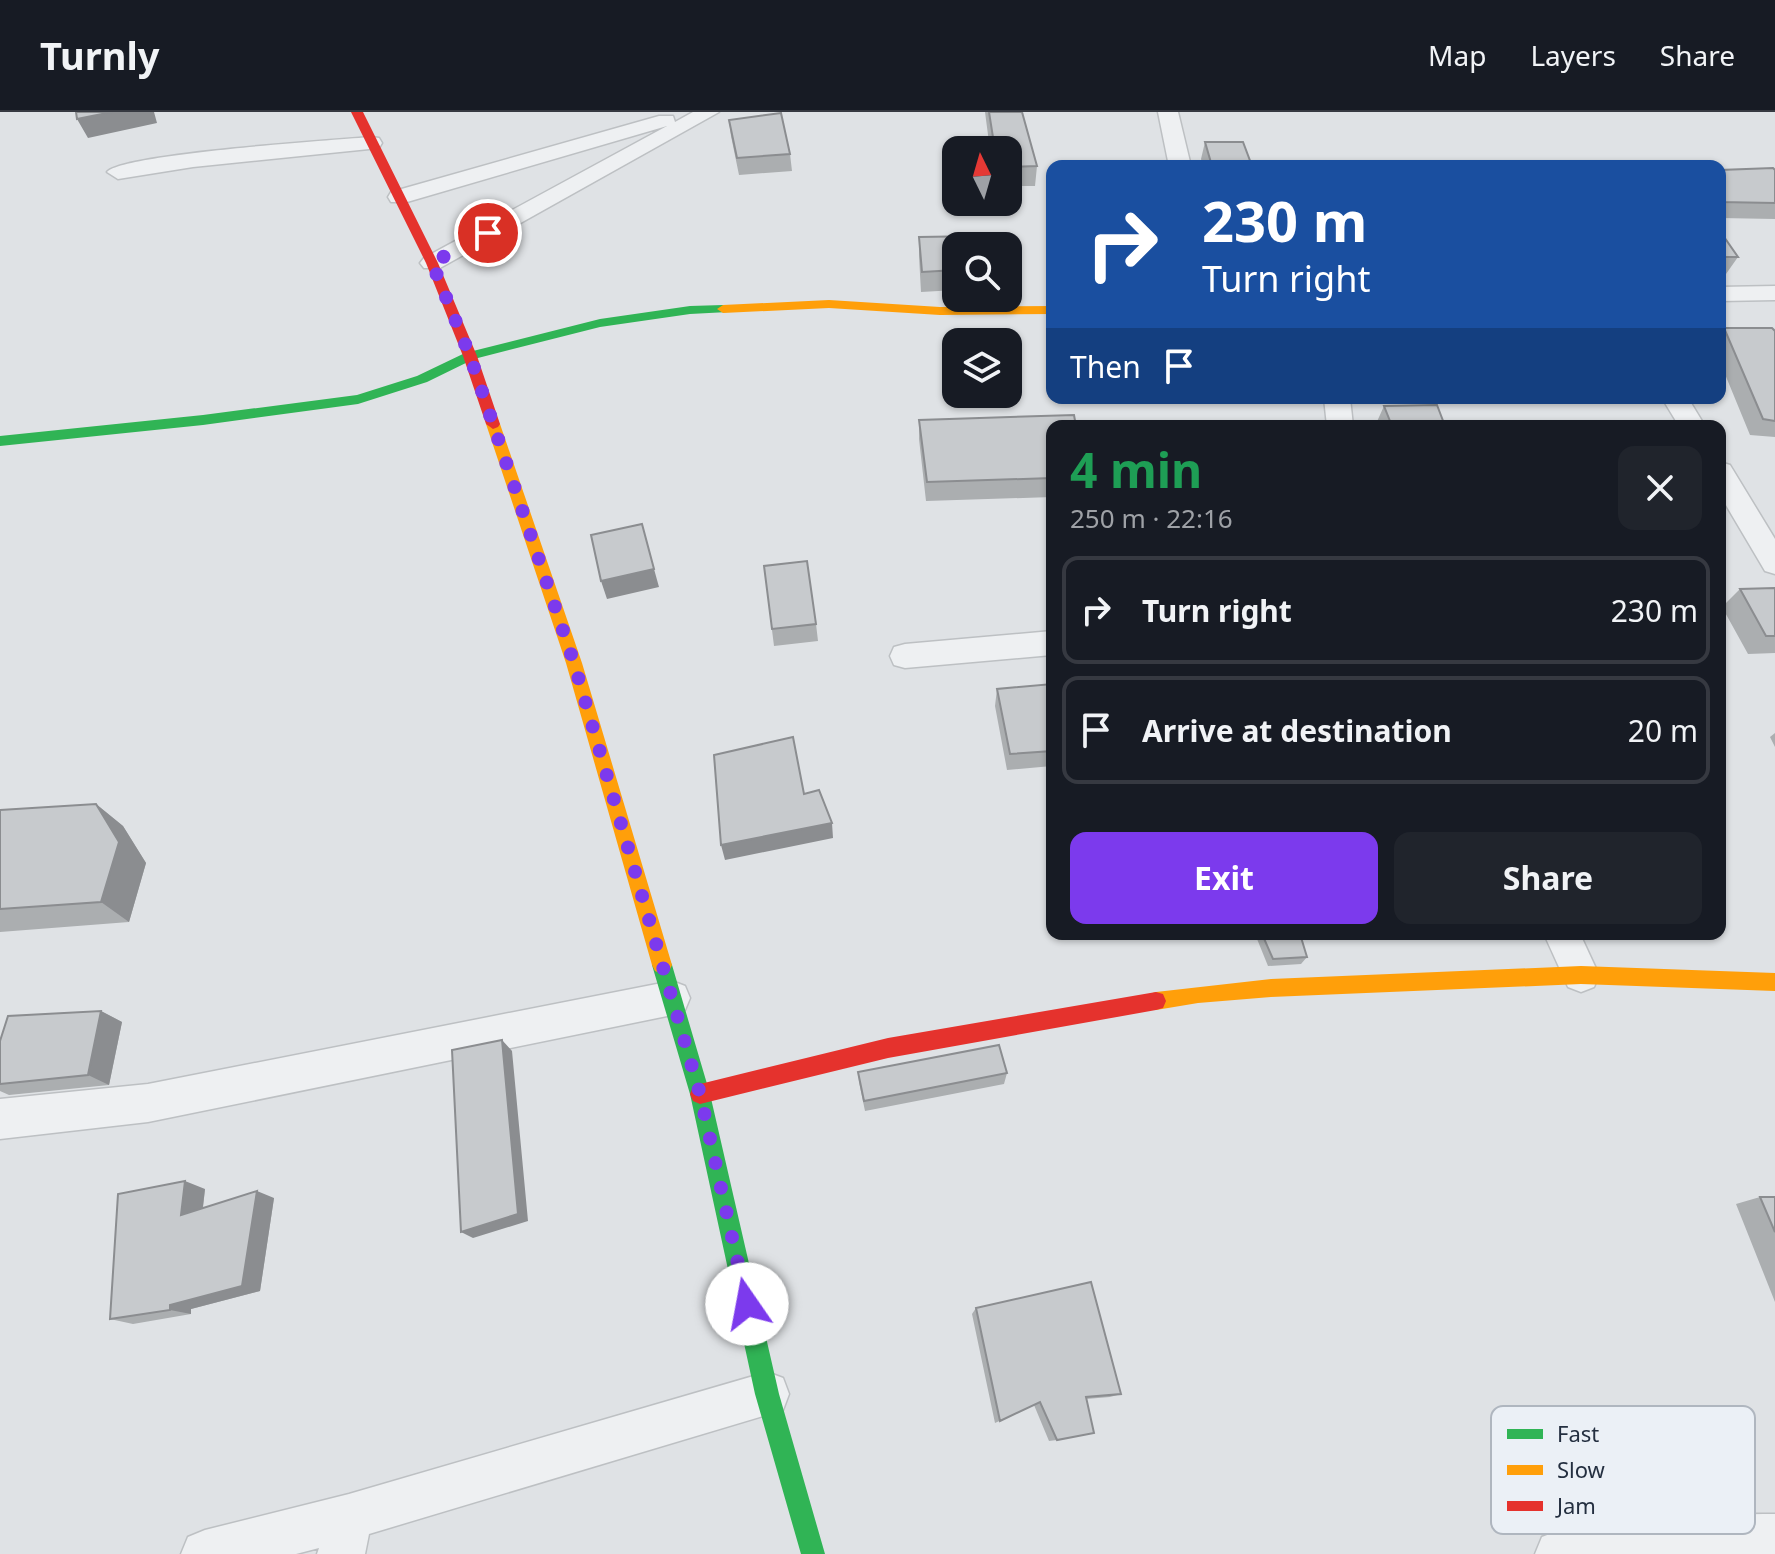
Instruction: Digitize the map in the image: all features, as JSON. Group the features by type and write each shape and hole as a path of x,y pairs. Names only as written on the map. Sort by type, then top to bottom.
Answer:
{"street":[{"path":"357,112 432,263 470,356 574,663 700,1094 767,1394 813,1554"},
{"path":"399,197 697,112"},
{"path":"432,263 709,112"},
{"path":"1168,112 1179,160"},
{"path":"118,172 193,160 371,143"},
{"path":"1726,294 1775,293"},
{"path":"0,441 203,420 358,399 422,379 470,356 600,323 690,310 829,304 940,311 1046,310"},
{"path":"1726,482 1775,563"},
{"path":"905,656 1046,644"},
{"path":"1565,940 1581,975"},
{"path":"700,1094 888,1048 1198,994 1581,975 1775,982"},
{"path":"0,1119 148,1103 672,998"},
{"path":"205,1554 345,1536 767,1394"},
{"path":"1559,1554 1775,1537"}],"building":[{"path":"76,112 112,112 77,119"},
{"path":"989,112 1022,112 1037,166 1022,167 1022,136 993,136"},
{"path":"781,113 790,154 737,158 729,120"},
{"path":"1205,142 1243,142 1250,160 1210,160"},
{"path":"1773,168 1775,203 1726,202 1726,170"},
{"path":"919,237 942,237 942,271 922,272"},
{"path":"1726,240 1738,257 1726,257"},
{"path":"1726,328 1772,328 1775,331 1775,421 1763,419"},
{"path":"1437,405 1443,420 1390,420 1384,406"},
{"path":"1074,415 1075,420 1046,420 1046,478 927,482 919,420"},
{"path":"642,524 654,569 601,581 591,535"},
{"path":"807,561 816,624 772,629 764,566"},
{"path":"1775,588 1775,636 1766,636 1740,589"},
{"path":"1046,685 1046,751 1010,754 997,689"},
{"path":"793,737 804,794 819,790 832,823 721,845 714,755"},
{"path":"96,804 119,842 101,902 0,909 0,810"},
{"path":"1265,940 1302,940 1307,957 1273,959"},
{"path":"101,1011 88,1075 0,1084 0,1041 8,1016"},
{"path":"502,1040 518,1214 461,1232 452,1050"},
{"path":"999,1045 1007,1073 864,1101 858,1072"},
{"path":"185,1181 181,1215 257,1191 242,1286 170,1305 170,1310 110,1319 118,1194"},
{"path":"1760,1197 1775,1197 1775,1232"},
{"path":"1091,1282 1121,1394 1086,1397 1094,1433 1057,1440 1040,1402 1000,1421 976,1308"}],"traffic: fast":[{"path":"0,441 203,420 358,399 422,379 470,356 600,323 690,310 723,309"},
{"path":"662,965 700,1094 767,1394 813,1554"}],"traffic: slow":[{"path":"723,309 829,304 940,311 1046,310"},
{"path":"493,424 574,663 662,965"},
{"path":"1156,1001 1271,988 1581,975 1775,982"}],"traffic: jam":[{"path":"357,112 432,263 470,356 493,424"},
{"path":"700,1094 888,1048 1156,1001"}],"route":[{"path":"488,233 432,263 470,356 574,663 700,1094 747,1304"}]}
